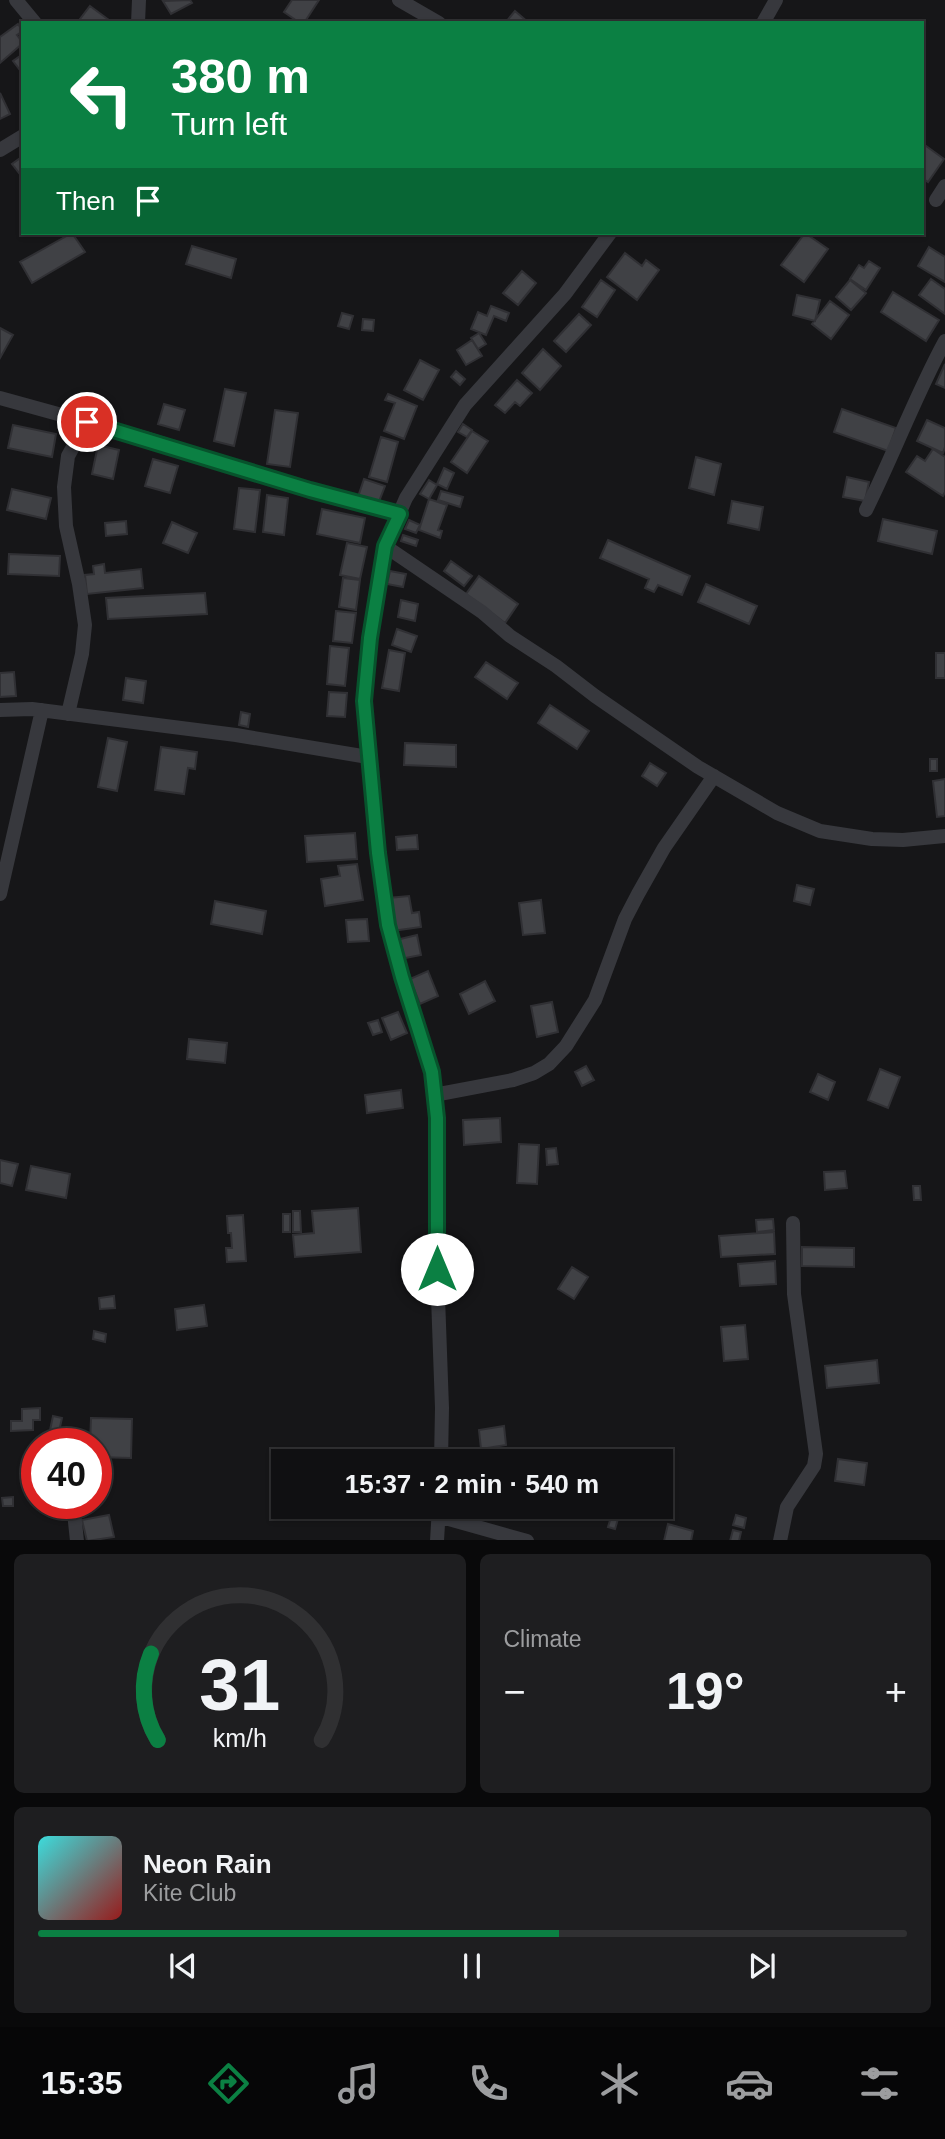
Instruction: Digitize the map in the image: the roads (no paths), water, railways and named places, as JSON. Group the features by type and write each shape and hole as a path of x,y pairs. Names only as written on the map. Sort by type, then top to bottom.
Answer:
{"street":[{"path":"16,0 33,21"},
{"path":"138,21 139,0"},
{"path":"399,0 436,21"},
{"path":"764,21 776,0"},
{"path":"0,150 21,137"},
{"path":"936,200 945,186"},
{"path":"441,1449 437,1118 432,1072 388,925 368,757 364,701 366,674 385,546 406,498 465,405 565,294 609,235"},
{"path":"866,510 919,389 945,341"},
{"path":"0,398 400,514"},
{"path":"68,714 82,654 85,625 66,526 64,487 68,456 87,422"},
{"path":"385,546 482,611 510,636 595,696 714,776 777,813 820,831 902,840 945,836"},
{"path":"0,710 42,710 236,734 368,757"},
{"path":"0,894 42,710"},
{"path":"434,1094 513,1080 534,1073 548,1064 566,1046 595,1000 625,919 638,894 664,848 714,776"},
{"path":"780,1540 787,1507 814,1466 816,1454 794,1294 793,1223"},
{"path":"75,1519 78,1540"},
{"path":"437,1540 438,1519"},
{"path":"462,1519 524,1540"}]}
